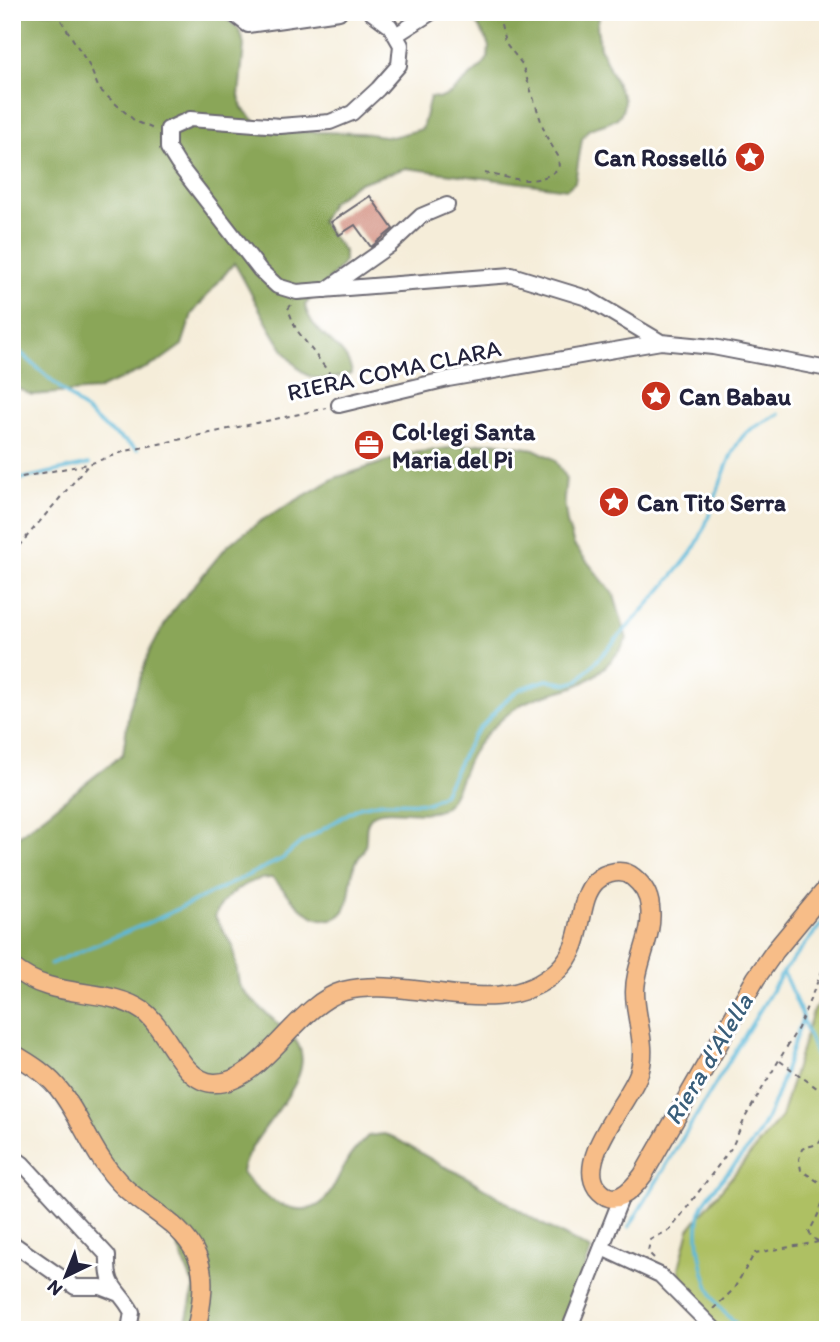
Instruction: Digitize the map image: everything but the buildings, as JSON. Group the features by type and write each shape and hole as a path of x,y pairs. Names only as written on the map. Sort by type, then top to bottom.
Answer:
{"main road":[{"path":"12,967 22,976 47,988 112,999 134,1006 154,1021 189,1071 205,1082 225,1082 243,1075 313,1008 335,994 371,988 501,996 537,986 559,969 572,952 578,940 589,892 596,882 612,873 627,873 643,888 650,904 649,932 635,990 642,1063 635,1083 600,1143 592,1164 595,1184 615,1196 629,1193 643,1175 756,978 828,887"},
{"path":"12,1052 53,1082 100,1159 122,1185 150,1210 178,1229 189,1241 202,1270 196,1330"}],"street":[{"path":"231,12 248,25 339,12"},
{"path":"371,12 390,26 396,35 401,45 398,65 378,89 352,113 330,122 280,126 190,119 168,129 168,148 178,164 260,270 278,286 297,292 512,275 587,298 661,342"},
{"path":"396,35 432,12"},
{"path":"325,291 390,245 421,216 447,205"},
{"name":"RIERA COMA CLARA","path":"345,403 448,379 661,342 713,347 828,369"},
{"path":"12,1156 108,1255 111,1285 132,1312 130,1327"},
{"path":"569,1330 608,1232 615,1196"},
{"path":"12,1243 75,1287 101,1287 120,1294"},
{"path":"602,1248 660,1275 715,1330"}],"path":[{"path":"56,12 90,67 99,89 135,121 168,136"},
{"path":"484,173 523,181 548,178 559,168 558,156 546,136 522,64 505,42 500,21 517,12"},
{"path":"297,292 288,309 296,329 345,403"},
{"name":"RIERA COMA CLARA","path":"12,479 89,464 126,451 345,403"},
{"path":"12,554 89,464"},
{"path":"655,1259 648,1252 650,1241 671,1229 732,1147 746,1116 799,1028 828,957"},
{"path":"779,1060 790,1071 821,1091 825,1101 823,1137 819,1143 802,1149 799,1159 801,1170 823,1185 825,1191 809,1230 812,1238 828,1246"},
{"path":"713,1310 733,1290 755,1253 819,1242"}],"green space":[{"path":"12,12 217,12 237,27 242,36 244,45 239,96 242,108 256,122 275,131 361,133 392,137 422,129 430,97 441,98 450,94 488,58 489,47 470,12 600,12 597,27 600,48 624,100 623,108 617,118 588,130 582,139 575,182 567,189 406,168 356,184 331,203 321,222 344,251 344,261 305,305 315,325 344,354 352,373 320,379 299,369 268,326 234,263 192,314 182,345 157,363 97,390 32,395 12,386"},
{"path":"493,442 534,449 554,459 566,477 564,499 567,523 574,545 614,595 627,639 611,661 597,674 573,687 523,703 499,722 473,752 451,800 445,806 431,812 385,812 372,816 367,827 364,849 353,872 347,905 339,916 331,919 313,917 272,878 246,884 223,902 215,917 233,946 239,984 244,992 296,1041 302,1056 300,1072 292,1089 256,1141 242,1173 273,1201 300,1209 311,1208 327,1197 350,1156 363,1141 368,1136 384,1134 463,1175 540,1223 591,1250 563,1330 184,1330 194,1287 175,1240 105,1174 43,1080 12,1060 12,841 123,754 129,710 150,650 172,612 228,545 262,520 335,478 412,453"},
{"path":"828,989 828,1330 719,1330 683,1292 679,1268 689,1229 781,1117 812,1014"}],"waterway":[{"path":"12,345 105,428 137,449"},
{"path":"50,964 157,919 282,859 299,844 359,807 383,802 428,803 443,794 473,736 504,702 520,689 547,680 567,684 578,681 650,602 678,570 699,540 731,456 739,442 747,432 779,414"},
{"path":"12,481 89,464"},
{"name":"Riera d'Alella","path":"629,1227 783,972 828,916"},
{"path":"743,1330 722,1310 712,1294 700,1255 698,1227 703,1205 709,1195 759,1133 778,1091 803,1017 783,972"},
{"path":"803,1020 828,1090"}],"place":[{"name":"Can Rosselló","path":"750,157"},
{"name":"Can Babau","path":"656,396"},
{"name":"Col·legi Santa Maria del Pi","path":"369,445"},
{"name":"Can Tito Serra","path":"614,502"}]}
